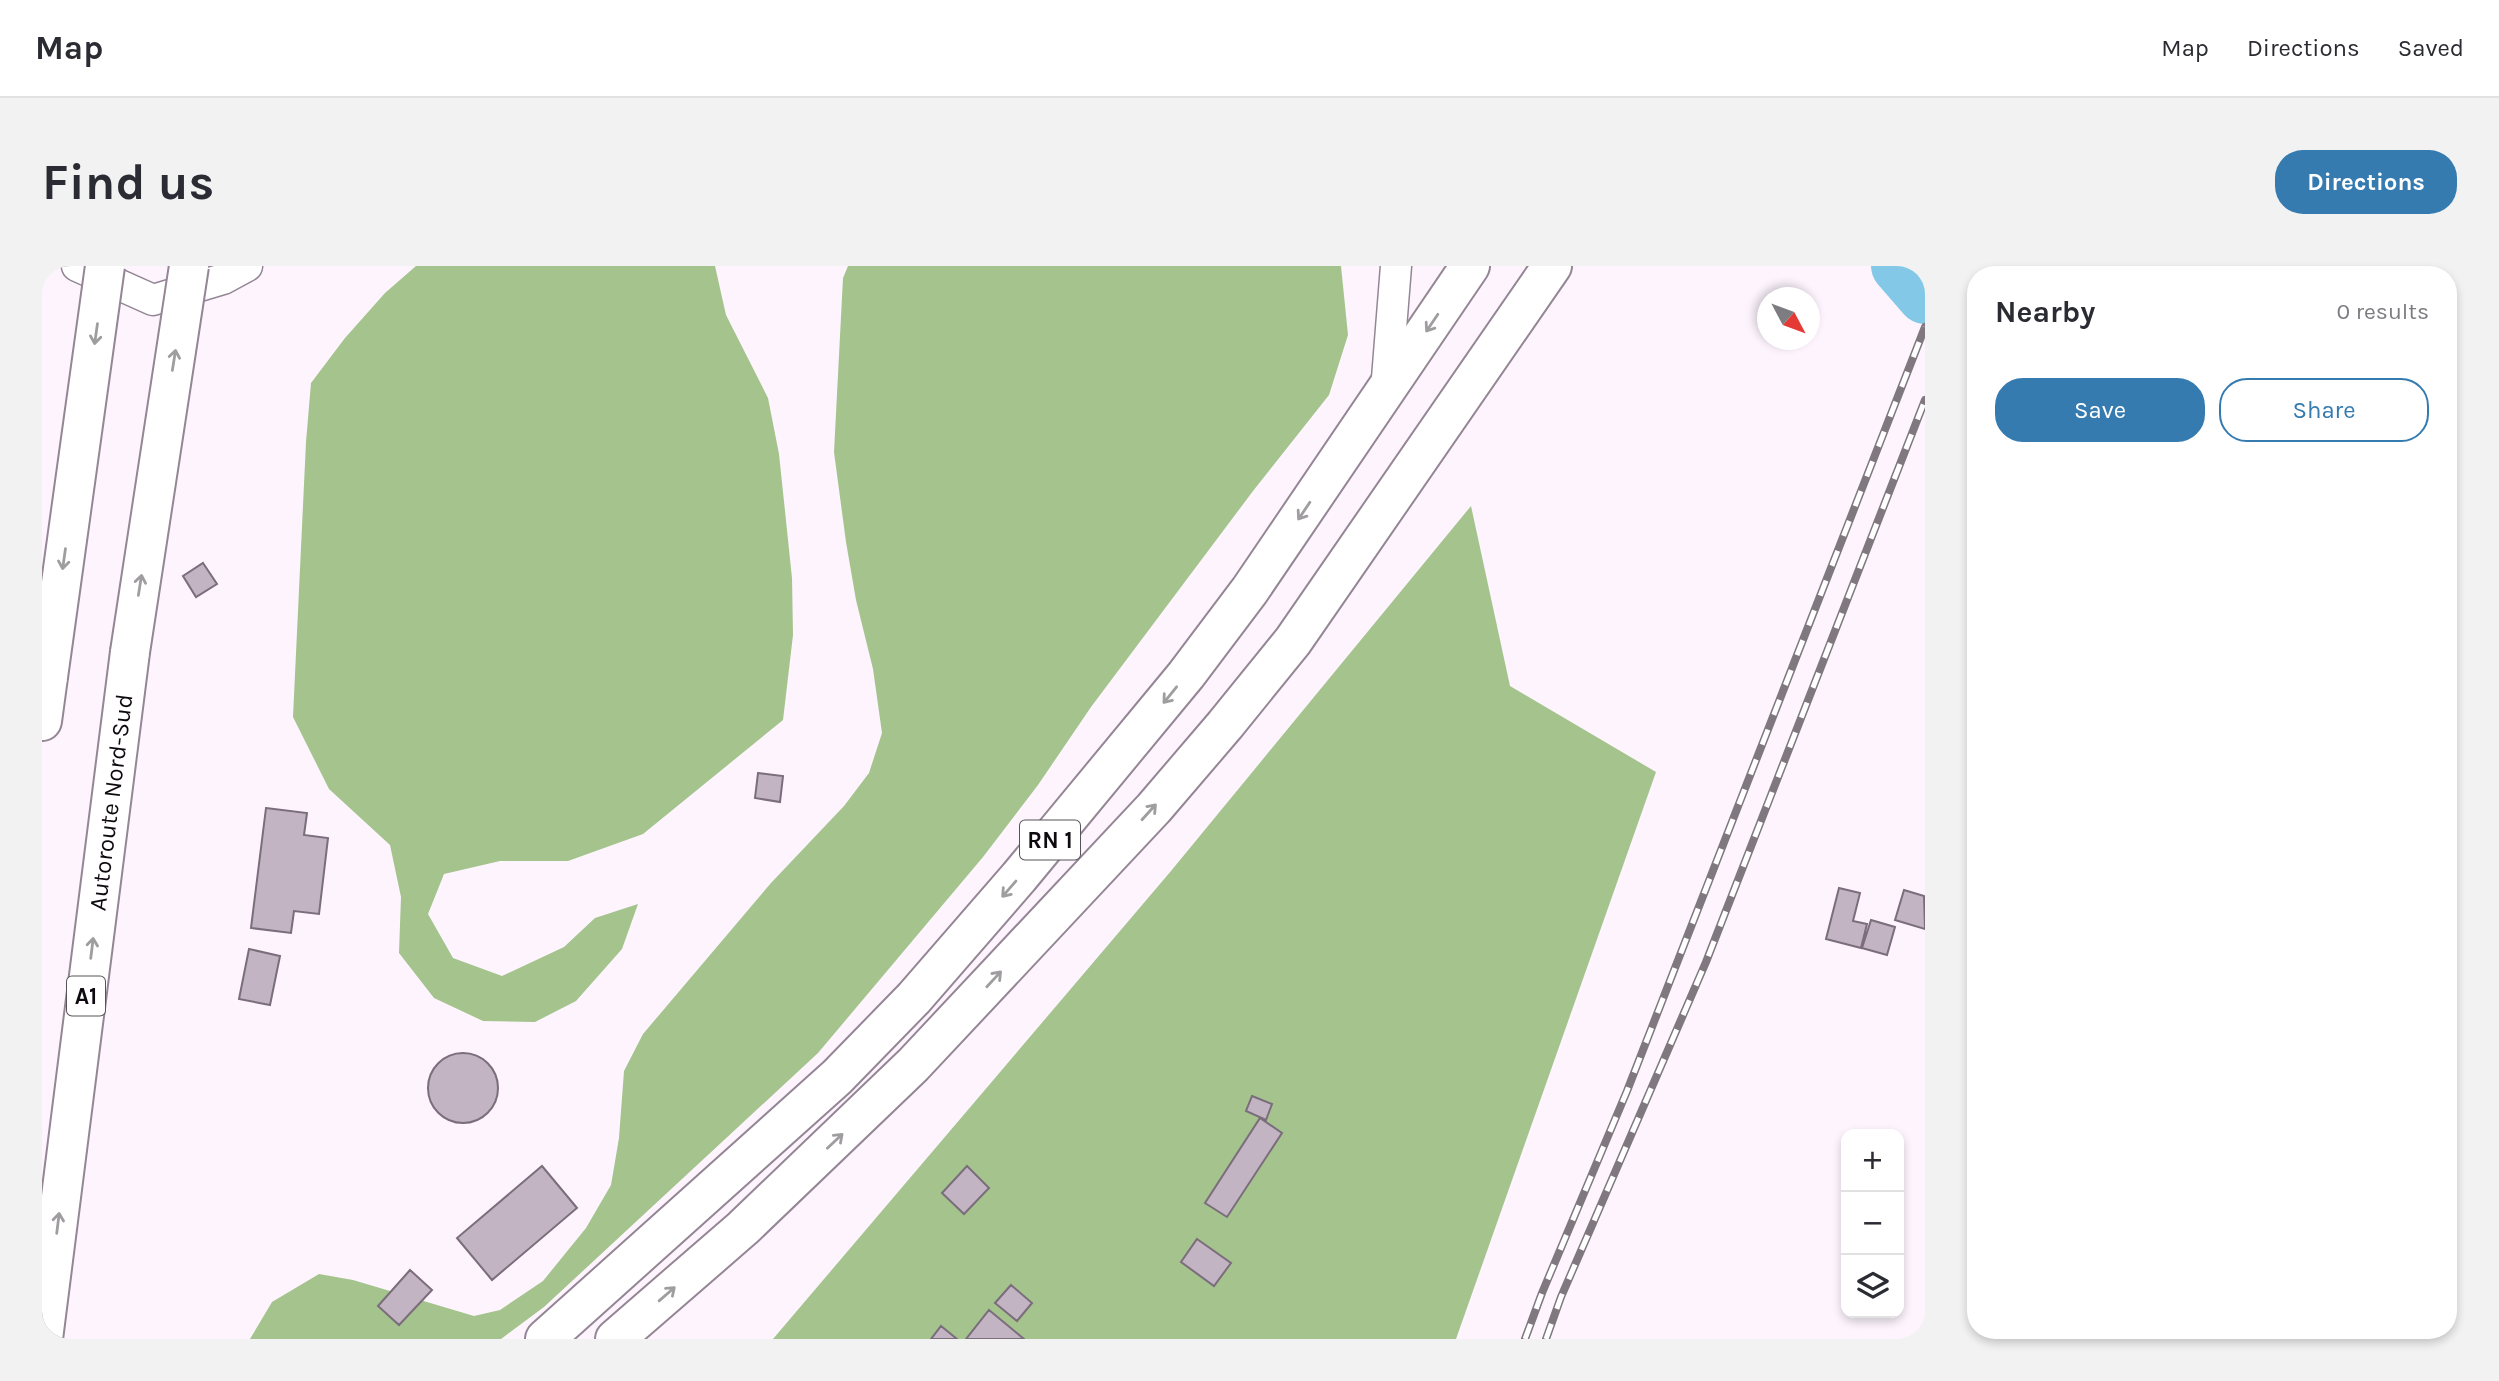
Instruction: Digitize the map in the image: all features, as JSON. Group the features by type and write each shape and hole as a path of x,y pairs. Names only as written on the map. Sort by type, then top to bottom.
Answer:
{"main road":[{"path":"42,722 106,266"},
{"name":"Autoroute Nord-Sud","path":"43,1339 130,653 189,266"},
{"name":"RN 1","path":"545,1339 837,1077 914,998 1019,877 1186,675 1250,590 1470,266"},
{"name":"RN 1","path":"615,1339 743,1228 913,1065 1154,808 1293,641 1546,275"}],"street":[{"path":"77,266 153,300 223,279 247,266"},
{"path":"1385,391 1396,266"}],"green space":[{"path":"416,266 715,266 726,315 768,398 779,454 792,578 793,635 783,720 643,834 568,861 500,861 444,874 428,914 453,958 502,976 564,947 595,918 638,904 622,949 576,1001 535,1022 483,1021 434,998 399,953 401,897 390,845 329,789 293,717 311,383 345,338 385,293"},
{"path":"848,266 1341,266 1348,335 1329,395 1253,491 1091,707 1038,785 983,857 818,1053 544,1307 501,1339 250,1339 272,1302 319,1274 353,1280 474,1316 500,1310 543,1281 586,1228 611,1185 619,1138 624,1071 643,1034 771,883 844,806 869,773 882,733 873,669 856,600 846,542 834,452 843,278"},
{"path":"1471,506 1510,686 1656,772 1456,1339 773,1339 1171,871"}],"building":[{"path":"203,563 217,584 196,597 183,576"},
{"path":"758,773 783,776 780,802 755,798"},
{"path":"266,808 307,813 304,835 328,838 319,914 294,911 291,933 251,928"},
{"path":"1839,888 1860,893 1853,921 1867,924 1861,948 1826,939"},
{"path":"1904,890 1924,896 1925,929 1895,920"},
{"path":"1871,920 1895,927 1887,955 1862,948"},
{"path":"249,949 280,956 270,1005 239,999"},
{"path":"463,1053 488,1063 498,1088 488,1113 463,1123 438,1113 428,1088 438,1063"},
{"path":"1252,1096 1272,1104 1266,1120 1246,1111"},
{"path":"1260,1118 1282,1133 1227,1217 1205,1203"},
{"path":"542,1166 577,1208 492,1280 457,1238"},
{"path":"967,1166 989,1188 964,1214 942,1193"},
{"path":"1197,1239 1231,1263 1214,1286 1181,1262"},
{"path":"410,1270 432,1290 399,1325 378,1306"},
{"path":"1011,1285 1032,1303 1017,1321 995,1303"},
{"path":"989,1310 1024,1339 966,1339"},
{"path":"941,1326 957,1339 931,1339"}],"waterway":[{"path":"1899,266 1925,296"}],"railway":[{"path":"1525,1339 1627,1091 1925,327"},
{"path":"1546,1339 1561,1297 1706,962 1925,400"}]}
